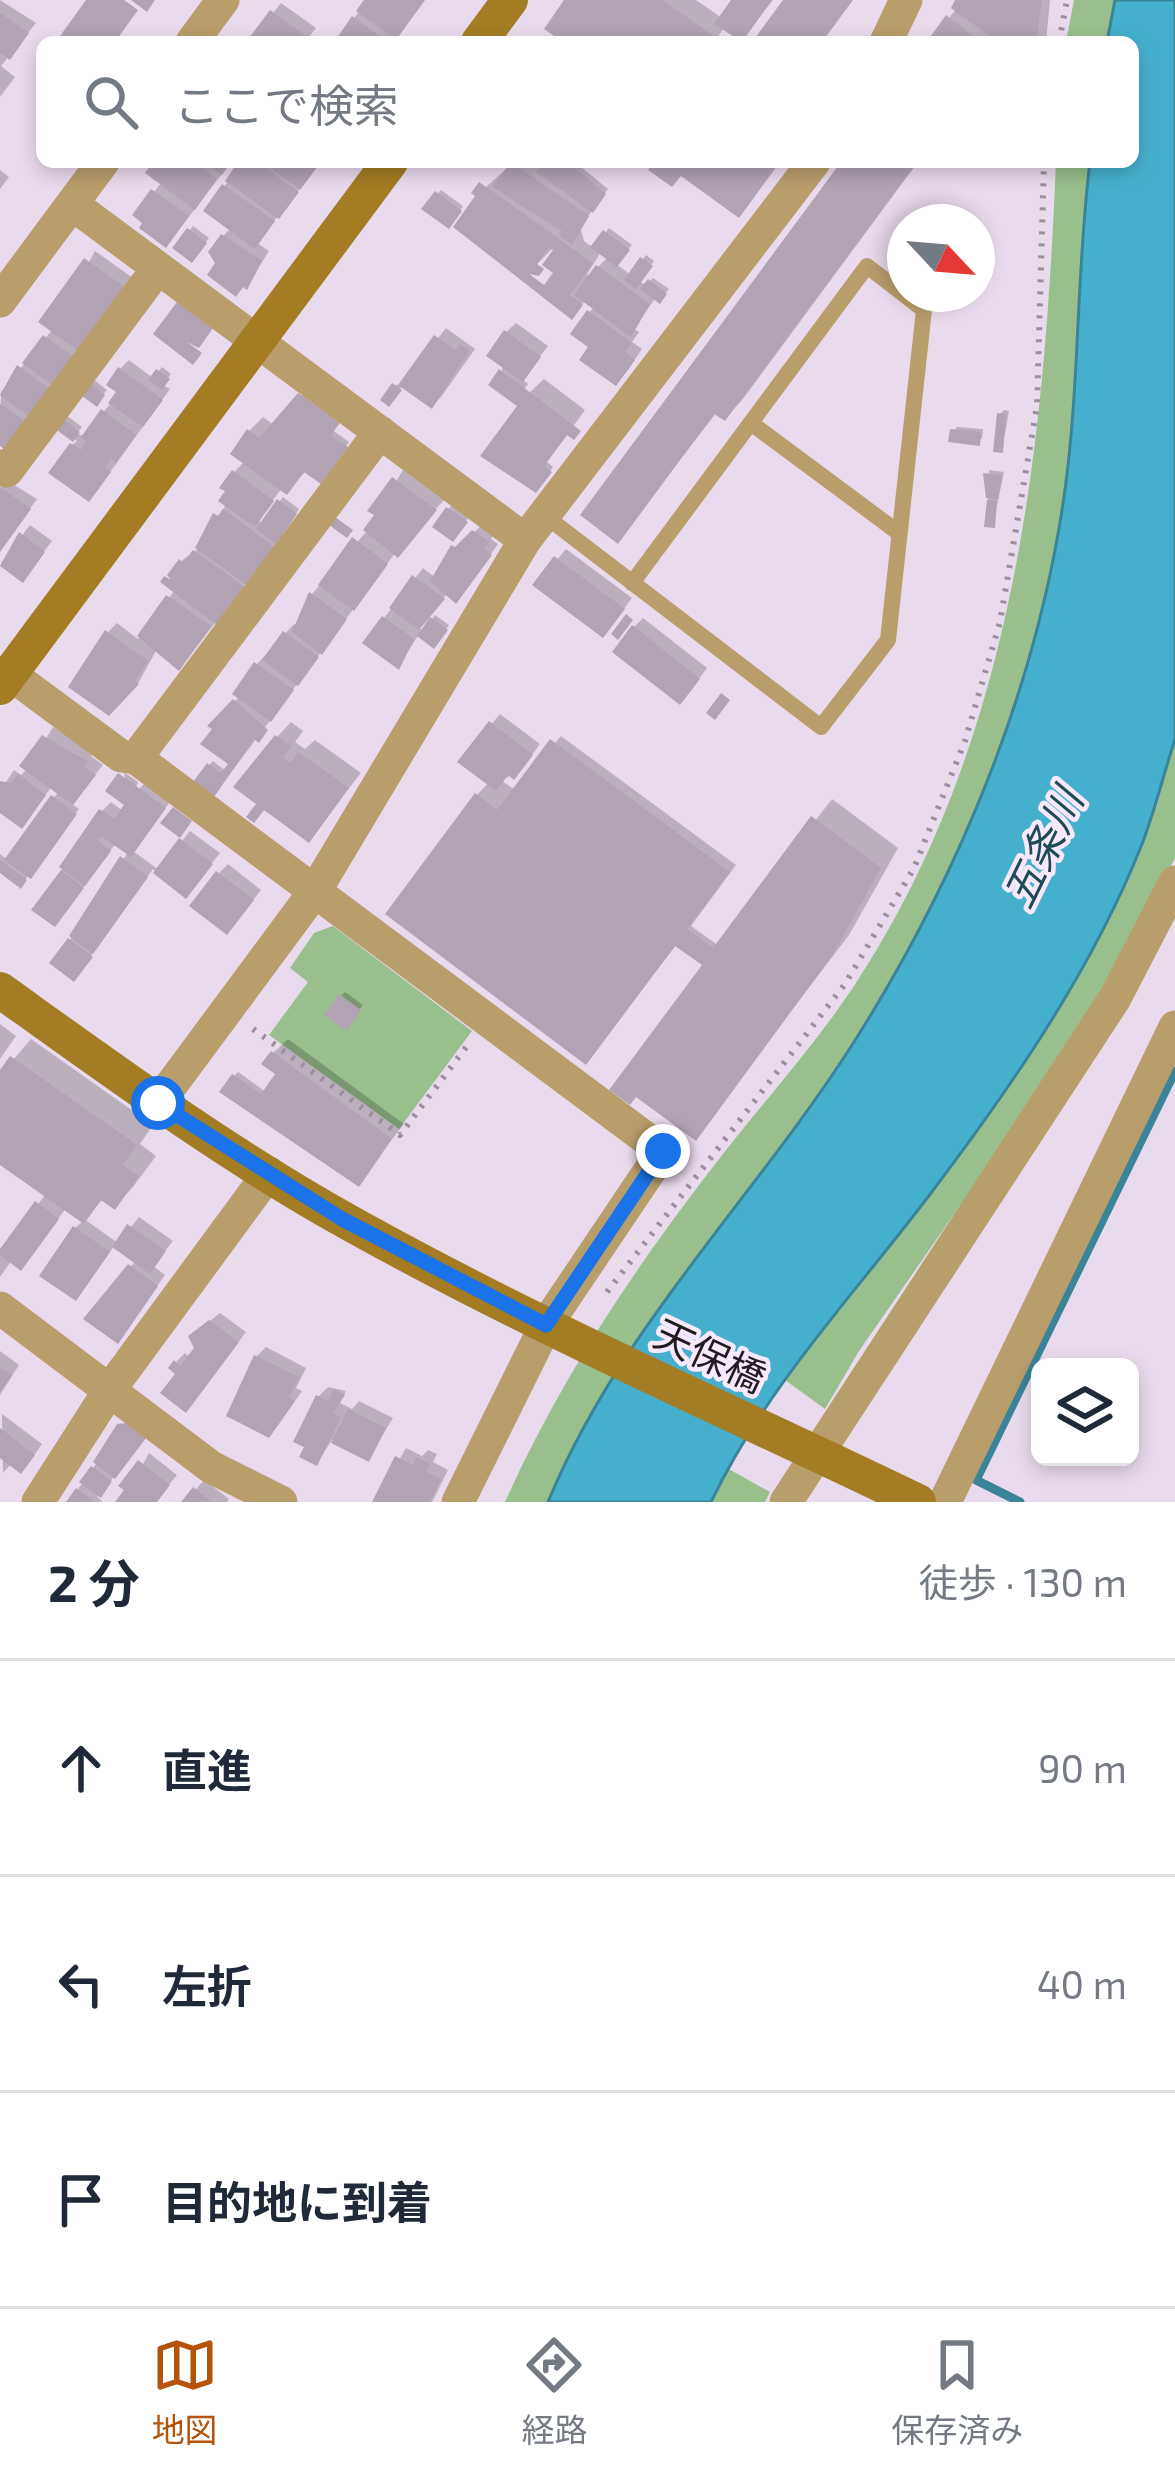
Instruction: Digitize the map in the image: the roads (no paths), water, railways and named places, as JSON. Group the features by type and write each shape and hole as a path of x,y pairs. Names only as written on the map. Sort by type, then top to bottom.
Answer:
{"street":[{"path":"196,36 223,0"},
{"path":"483,36 510,0"},
{"path":"889,36 905,0"},
{"path":"0,301 98,168"},
{"path":"386,168 3,683 121,756 136,758 663,1151 565,1334 458,1502"},
{"path":"158,1103 315,891 534,528 809,168"},
{"path":"71,204 380,432 534,528"},
{"path":"0,466 7,471 158,268"},
{"path":"136,758 380,432"},
{"path":"786,1502 810,1450 1115,998 1175,882"},
{"name":"天保橋","path":"0,990 158,1103 363,1230 565,1334 918,1502"},
{"path":"945,1502 1175,1028"},
{"path":"38,1502 111,1388 268,1173"},
{"path":"0,1308 211,1467 281,1502"}],"lane":[{"path":"534,528 632,583 821,727 888,640 924,310 868,266 632,583"},
{"path":"751,423 899,533"}],"water":[{"name":"五条川","path":"1115,0 1175,0 1175,739 1142,844 1076,980 1022,1066 934,1189 786,1378 711,1502 548,1502 612,1379 854,1042 927,915 988,780 1034,641 1064,497 1089,168 1139,168 1139,36 1108,36"}],"waterway":[{"path":"1020,1502 976,1480 1175,1071"}]}
